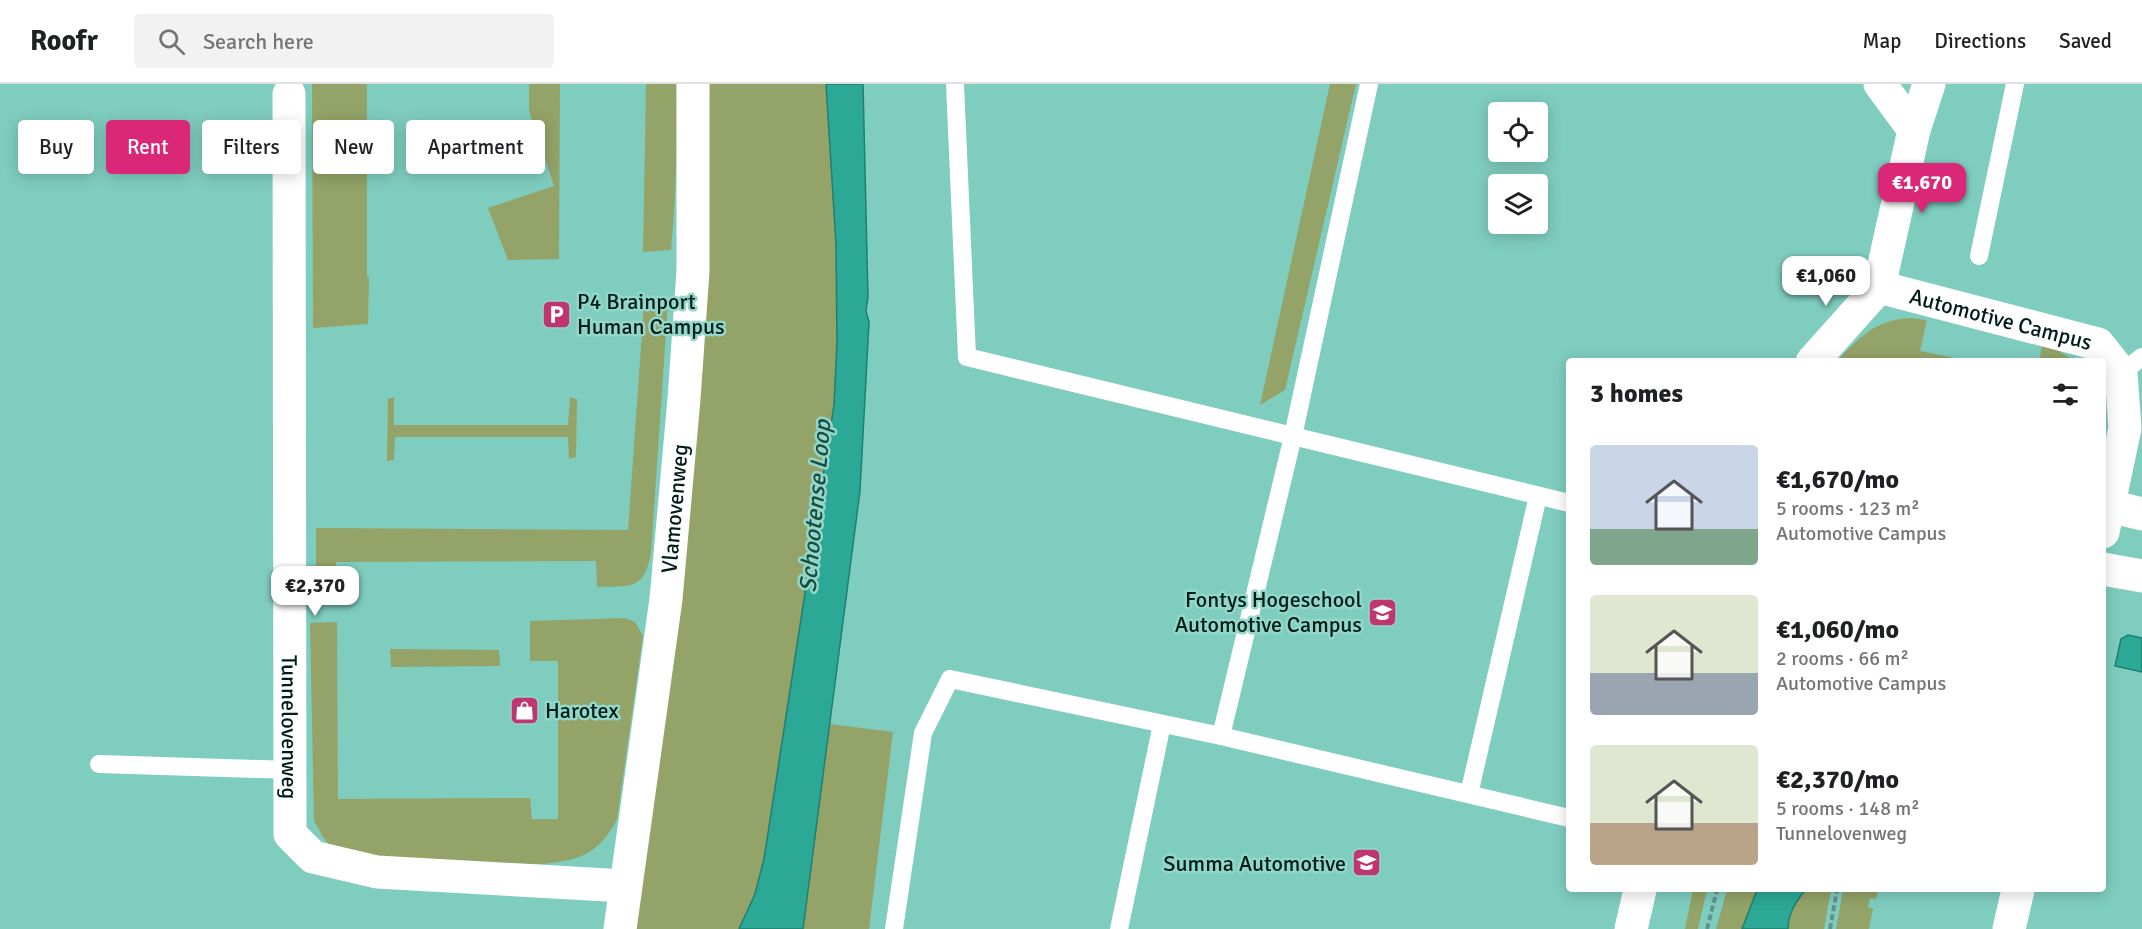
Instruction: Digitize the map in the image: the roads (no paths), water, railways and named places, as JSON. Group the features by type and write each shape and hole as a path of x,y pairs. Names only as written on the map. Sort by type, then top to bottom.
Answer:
{"street":[{"name":"Vlamovenweg","path":"620,929 666,599 684,399 693,271 693,84"},
{"path":"1880,84 1914,130"},
{"name":"Automotive Campus","path":"1816,358 1879,287 1914,130 1929,84"},
{"name":"Tunnelovenweg","path":"289,94 290,834 313,857 377,872 625,886"},
{"name":"Automotive Campus","path":"1879,287 2098,344 2131,365 2125,428 2106,519 2142,514"},
{"path":"2106,570 2142,576"},
{"path":"1631,929 1640,892"},
{"path":"2009,929 2018,892"}],"lane":[{"path":"954,84 967,357 1566,502"},
{"path":"1221,736 1293,436 1369,84"},
{"path":"1979,256 2015,84"},
{"path":"1469,794 1538,496"},
{"path":"894,929 923,733 950,679 1221,736 1566,817"},
{"path":"1119,929 1162,724"},
{"path":"99,764 291,770"}],"place":[{"name":"P4 Brainport Human Campus","path":"556,314"},
{"name":"Fontys Hogeschool Automotive Campus","path":"1383,612"},
{"name":"Harotex","path":"524,710"},
{"name":"Summa Automotive","path":"1367,863"}],"water label":[{"name":"Schootense Loop","path":"815,506"}]}
